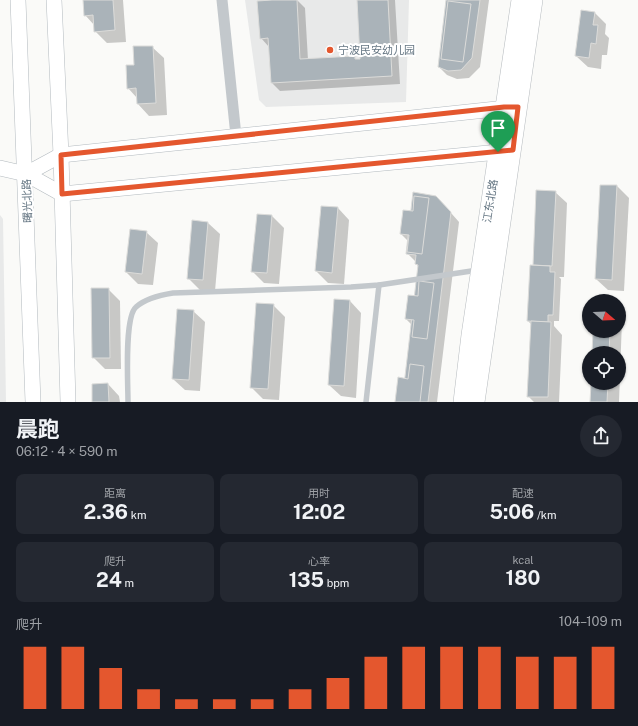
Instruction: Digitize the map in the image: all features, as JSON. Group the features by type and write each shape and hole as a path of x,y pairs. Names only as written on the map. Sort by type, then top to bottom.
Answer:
{"main road":[{"name":"江东北路","path":"476,402 511,107 520,0"},
{"name":"江东北路","path":"511,107 521,92 534,0"},
{"name":"江东北路","path":"462,402 480,269 505,151"}],"street":[{"name":"曙光北路","path":"18,0 26,174 33,402"},
{"path":"54,0 61,155 68,402"},
{"path":"222,0 236,136"},
{"path":"26,174 61,155 511,107"},
{"path":"0,168 26,174 62,194 505,151"}],"lane":[{"path":"128,402 128,327 131,315 135,307 158,295 379,285 480,269"},
{"path":"366,402 379,285"}],"shaded area":[{"name":"宁波民安幼儿园","path":"245,0 409,0 406,102 266,107 259,100"},
{"path":"0,215 3,219 6,402 0,402"}],"building":[{"path":"83,0 113,0 115,30 94,32 93,15 84,16"},
{"path":"297,0 300,59 355,56 355,59 360,59 357,0 388,0 392,76 271,83 268,38 260,39 257,1"},
{"path":"446,0 480,0 472,58 461,70 448,71 438,67"},
{"path":"448,1 471,4 463,62 441,59"},
{"path":"581,10 595,12 593,25 598,25 596,44 591,43 589,58 575,56"},
{"path":"133,46 153,46 156,103 137,104 136,88 127,89 126,65 134,65"},
{"path":"600,185 617,185 612,280 595,279"},
{"path":"536,190 556,191 552,266 533,265"},
{"path":"413,192 436,196 451,212 428,402 402,402 418,265 415,264 416,255 406,254"},
{"path":"414,196 429,198 422,254 407,252 409,235 400,234 403,210 413,211"},
{"path":"321,206 338,207 332,273 315,271"},
{"path":"257,214 272,215 267,273 251,272"},
{"path":"192,220 208,222 203,280 187,279"},
{"path":"130,229 147,231 142,274 125,272"},
{"path":"530,265 550,266 550,272 555,272 553,315 548,315 548,322 527,321"},
{"path":"419,281 434,283 427,339 412,337 414,320 405,319 408,295 418,296"},
{"path":"91,288 109,288 110,358 92,358"},
{"path":"334,299 350,300 344,386 328,385"},
{"path":"256,303 274,304 268,389 250,388"},
{"path":"177,309 194,310 189,380 172,379"},
{"path":"531,321 551,322 548,397 527,397"},
{"path":"593,338 610,338 609,346 592,346"},
{"path":"410,364 424,366 420,402 395,402 398,377 408,379"},
{"path":"108,383 109,402 92,402 92,384"},
{"path":"591,390 608,390 607,402 590,402"}],"place":[{"name":"宁波民安幼儿园","path":"330,50"}],"route":[{"path":"504,107 518,107 513,150 498,152 117,189 62,194 61,155 504,107"}]}
